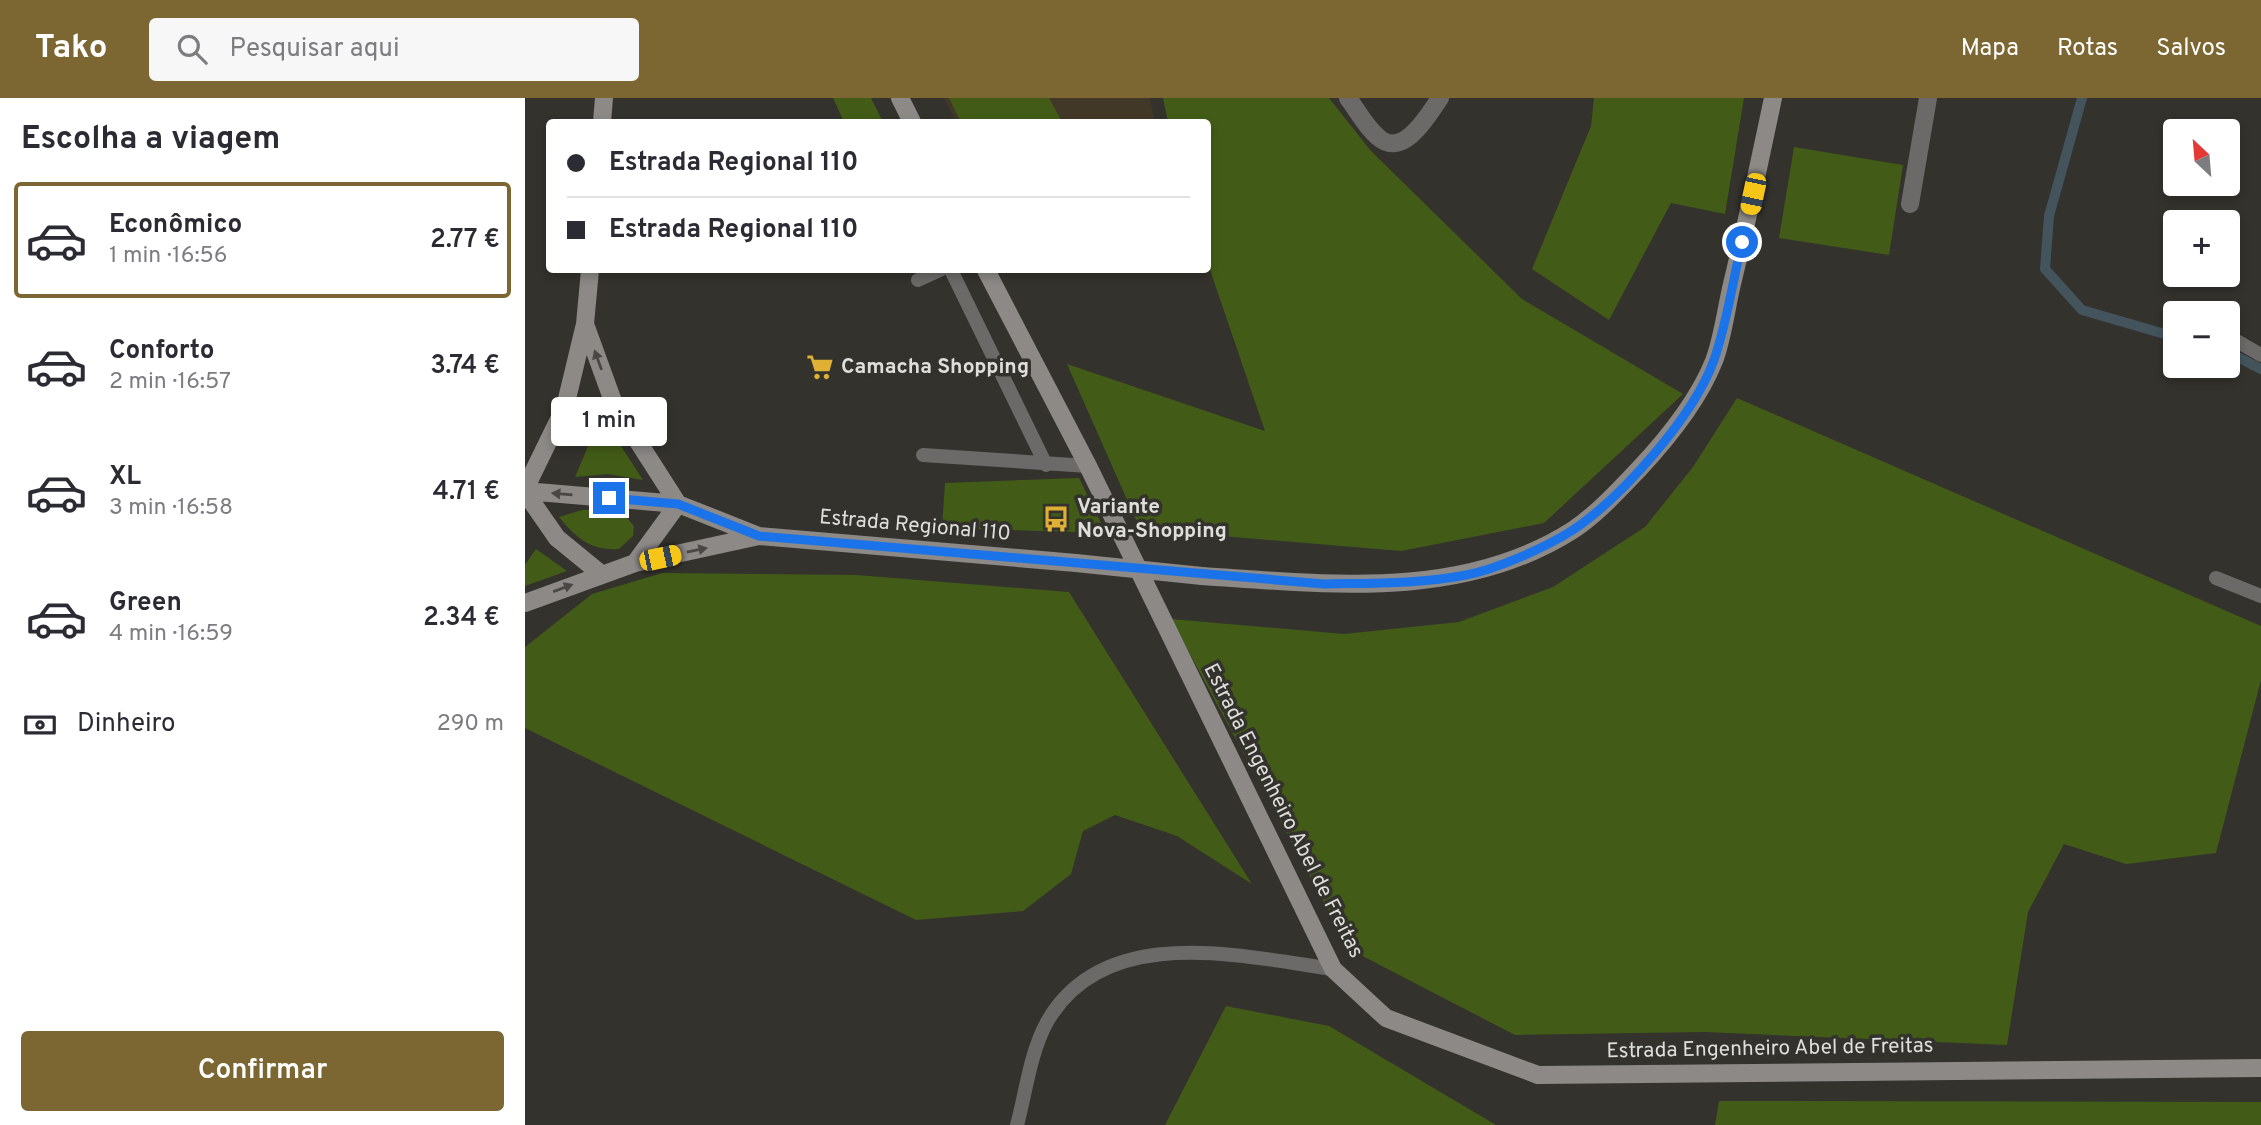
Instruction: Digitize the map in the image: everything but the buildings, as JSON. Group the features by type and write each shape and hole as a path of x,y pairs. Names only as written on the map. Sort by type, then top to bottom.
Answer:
{"main road":[{"path":"602,119 604,98"},
{"path":"900,98 910,119"},
{"name":"Estrada Regional 110","path":"525,490 678,504 759,536 1202,576 1337,584 1402,583 1469,575 1525,554 1574,529 1623,486 1663,443 1692,402 1714,361 1773,98"},
{"path":"590,273 585,324 565,407 525,490 557,538 601,573"},
{"name":"Estrada Engenheiro Abel de Freitas","path":"988,273 1088,466 1333,969 1386,1018 1538,1075 2261,1068"},
{"path":"585,324 614,404 678,504 635,563"},
{"name":"Estrada Regional 110","path":"525,603 601,573 635,563 759,536"}],"street":[{"path":"1347,98 1379,138 1398,141 1418,130 1440,98"},
{"path":"1910,204 1928,98"}],"lane":[{"path":"918,280 933,273"},
{"path":"952,273 1046,464"},
{"path":"2240,343 2261,355"},
{"path":"923,455 1088,466"},
{"path":"2216,578 2261,596"},
{"path":"1017,1125 1028,1075 1047,1023 1070,992 1102,970 1150,955 1210,952 1333,969"}],"shaded area":[{"path":"944,98 1150,98 1154,119 954,119"}],"green space":[{"path":"833,98 871,98 882,119 843,119"},
{"path":"949,98 1049,98 1060,119 960,119"},
{"path":"1163,98 1329,98 1371,151 1522,299 1683,394 1544,523 1401,551 1140,529 1067,364 1265,431 1211,273 1211,119 1167,119"},
{"path":"1594,98 1744,98 1725,214 1671,203 1609,320 1532,269 1591,126"},
{"path":"1794,147 1903,165 1889,255 1779,238"},
{"path":"1737,398 2261,626 2261,680 2216,853 2126,864 2064,844 2028,912 2007,1045 1705,1032 1515,1035 1349,949 1171,619 1344,634 1459,622 1553,587 1645,527 1693,467"},
{"path":"597,409 643,480 608,474 575,477 589,444"},
{"path":"1079,478 1106,533 942,528 945,483"},
{"path":"582,510 621,511 634,526 633,536 619,549 600,548 585,542 559,517"},
{"path":"536,549 567,571 525,586 525,565"},
{"path":"662,573 857,575 1069,592 1252,884 1177,836 1115,815 1083,831 1071,874 1023,911 916,920 525,728 525,647 592,594"},
{"path":"1226,1006 1329,1026 1496,1125 1165,1125"},
{"path":"1719,1101 2261,1102 2261,1125 1715,1125"}],"waterway":[{"path":"2082,98 2049,216 2045,269 2082,310 2163,334"},
{"path":"2240,358 2261,369"}],"place":[{"name":"Camacha Shopping","path":"820,367"},
{"name":"Variante Nova-Shopping","path":"1056,519"}],"route":[{"path":"609,498 678,504 759,536 1202,576 1324,584 1402,583 1469,575 1525,554 1574,529 1623,486 1663,443 1692,402 1714,361 1742,242"}]}
